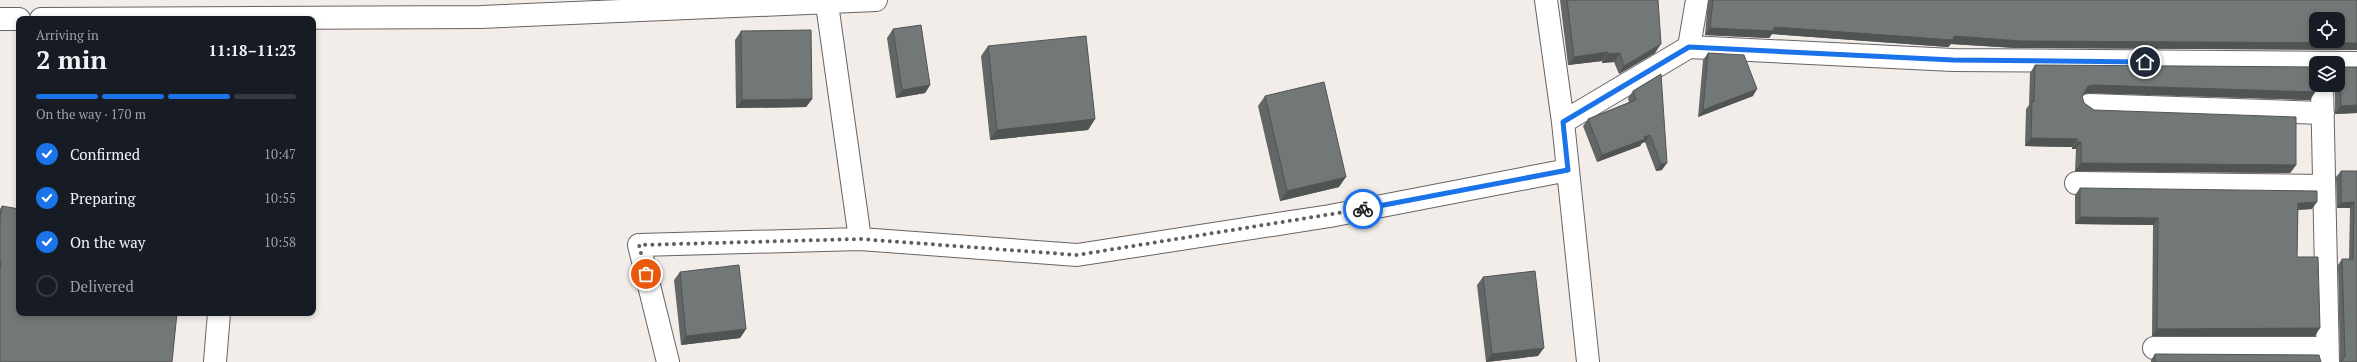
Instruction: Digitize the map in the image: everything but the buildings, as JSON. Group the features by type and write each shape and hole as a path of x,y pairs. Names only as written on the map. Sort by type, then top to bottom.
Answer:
{"street":[{"path":"126,16 240,12 481,17 826,4 876,0"},
{"path":"1546,0 1563,122 1588,362"},
{"path":"1689,47 1697,0"},
{"path":"826,4 860,239"},
{"path":"0,20 16,19"},
{"path":"1563,122 1689,47 1953,60 2357,63"},
{"path":"2154,348 2328,355 2322,92"},
{"path":"2089,105 2323,113"},
{"path":"668,362 639,245 860,239 1077,255 1330,216 1568,170"},
{"path":"2076,184 2324,186"},
{"path":"215,362 219,316"}],"way so far":[{"path":"646,274 639,245 860,239 1077,255 1330,216 1363,209"}],"route":[{"path":"1363,209 1568,170 1563,122 1689,47 1953,60 2145,62"}]}
